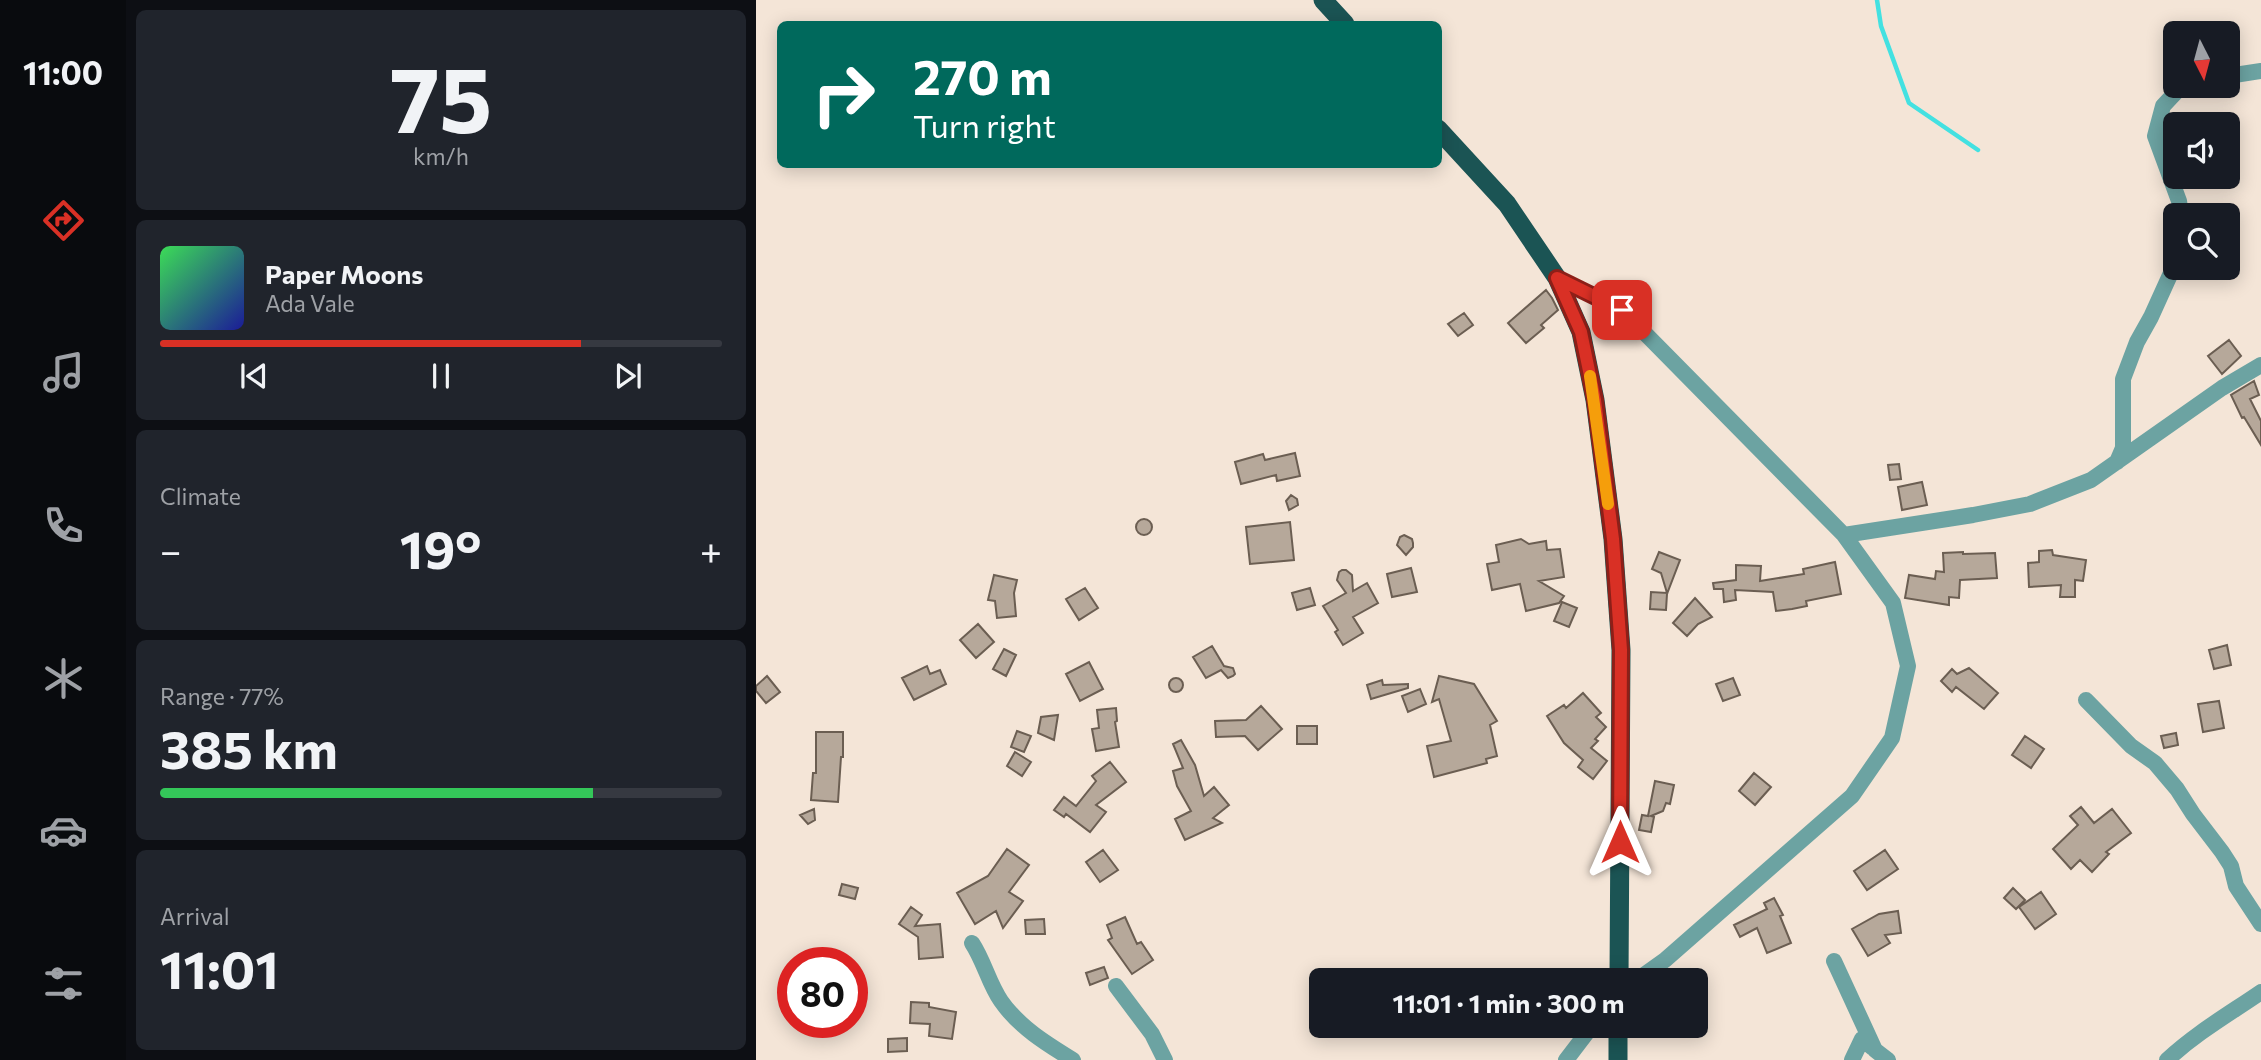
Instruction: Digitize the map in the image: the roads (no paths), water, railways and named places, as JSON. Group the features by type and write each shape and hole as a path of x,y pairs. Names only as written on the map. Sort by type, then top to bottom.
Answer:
{"highway":[{"path":"1323,0 1342,21"},
{"path":"1442,133 1507,204 1557,278 1581,332 1595,400 1613,539 1621,650 1619,968"},
{"path":"1618,1038 1618,1060"}],"street":[{"path":"2240,74 2261,71"},
{"path":"2170,98 2163,106 2155,136 2179,203"},
{"path":"1557,278 1622,310 1844,535 1894,603 1908,666 1892,738 1852,796 1654,968"},
{"path":"2117,462 2123,447 2123,379 2137,342 2168,280"},
{"path":"1844,535 2030,504 2091,480 2222,388 2261,365"},
{"path":"2086,700 2131,746 2155,763 2172,783 2231,866 2236,887 2261,924"},
{"path":"972,943 1002,1002 1020,1022 1048,1045 1073,1060"},
{"path":"1834,961 1882,1055"},
{"path":"1116,986 1152,1034 1165,1060"},
{"path":"2167,1060 2226,1013 2261,992"},
{"path":"1566,1060 1583,1038"},
{"path":"1852,1060 1862,1039 1882,1055"}],"waterway":[{"path":"1877,0 1881,26 1909,103 1978,150"}]}
